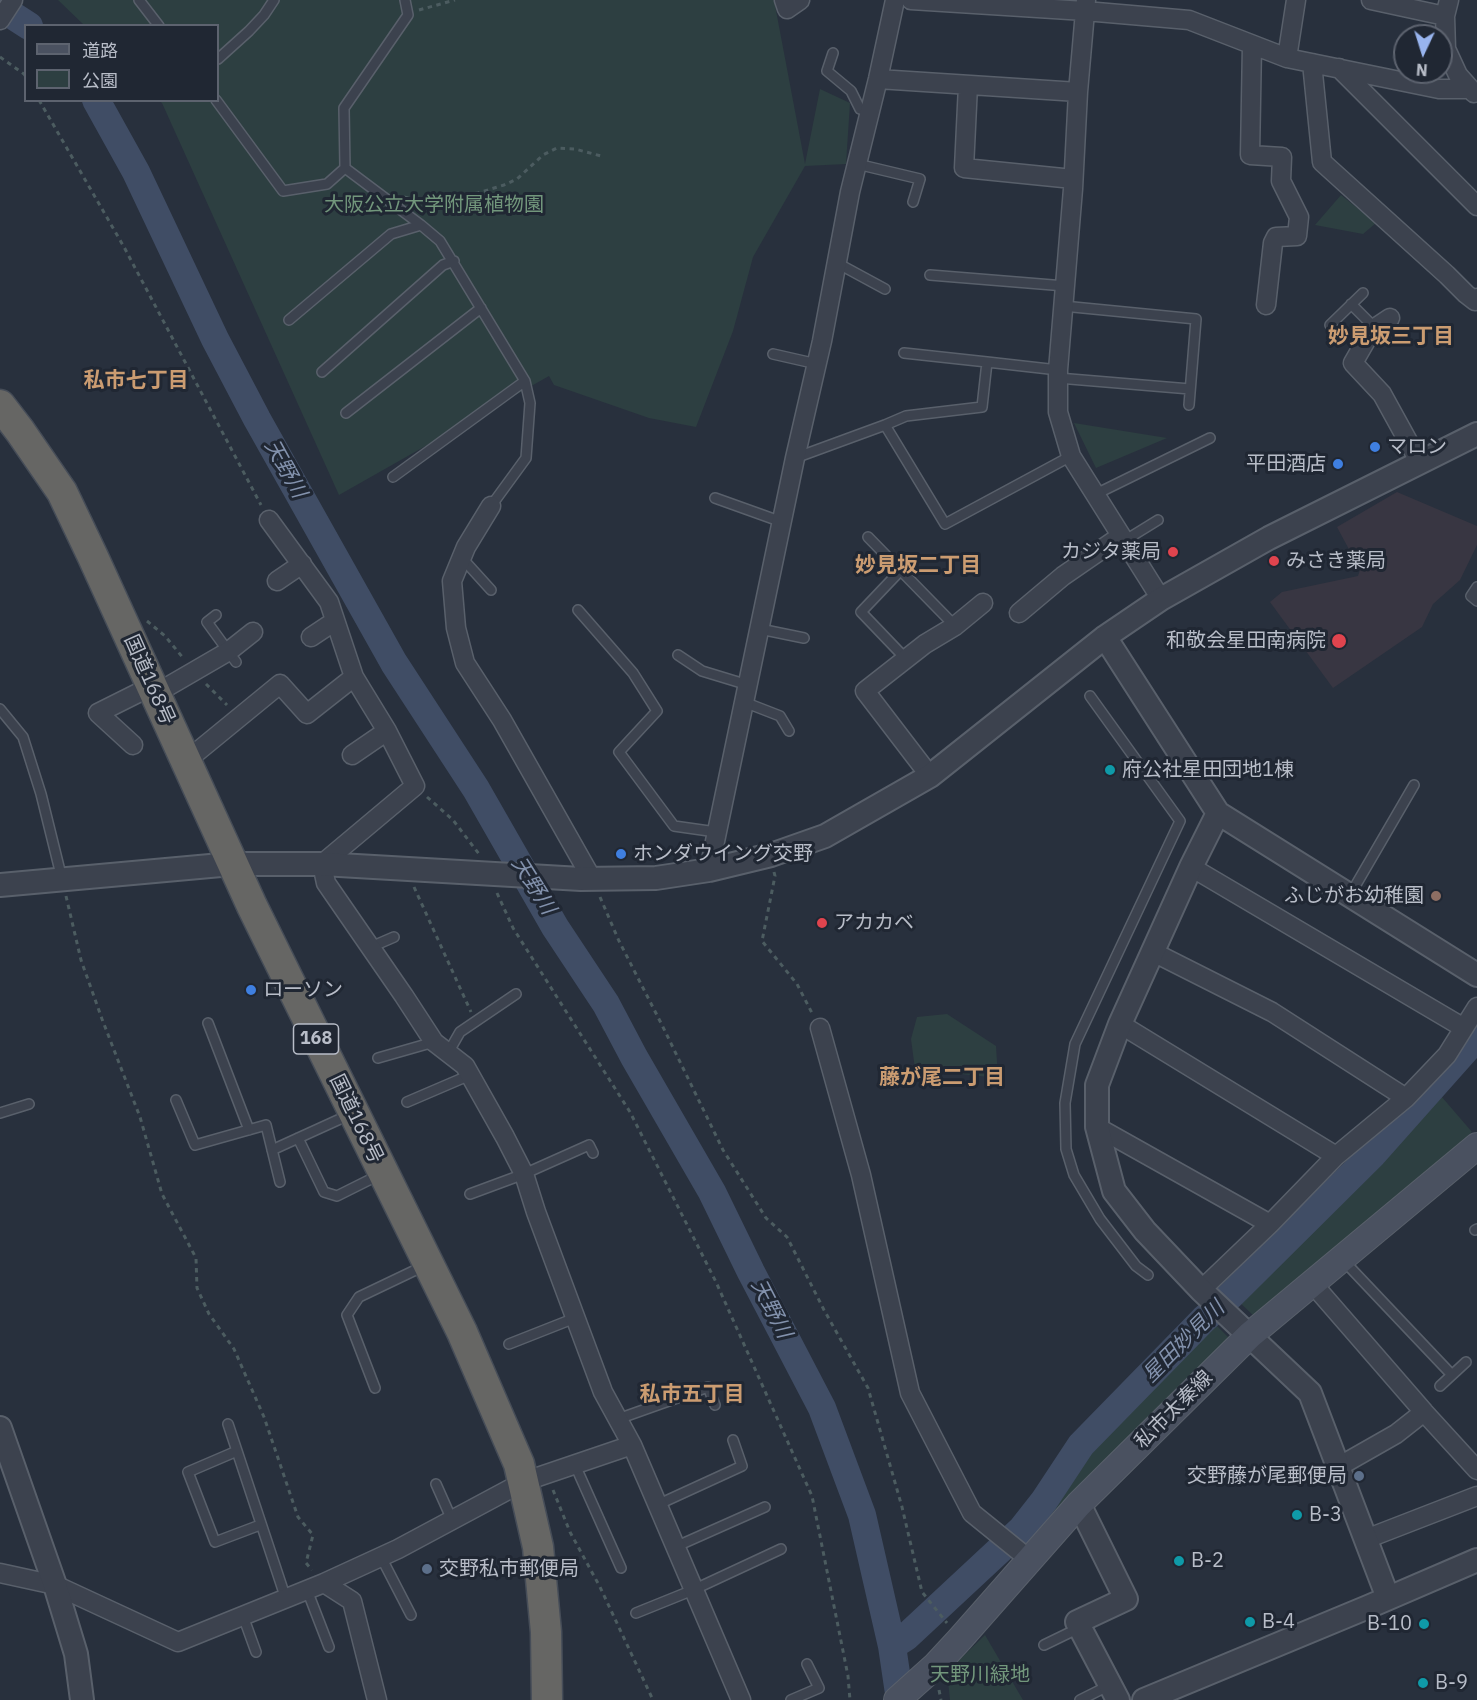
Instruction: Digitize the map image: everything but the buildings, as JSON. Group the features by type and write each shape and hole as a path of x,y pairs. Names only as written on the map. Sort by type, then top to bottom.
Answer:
{"highway":[{"name":"国道168号","path":"0,405 62,492 232,864 466,1343 519,1464 535,1478 538,1547 546,1632 547,1700"}],"main road":[{"name":"私市太秦線","path":"897,1700 960,1639 1016,1549 1079,1504 1250,1335 1477,1146"}],"street":[{"path":"0,20 13,0"},
{"path":"784,0 787,9 800,0"},
{"path":"709,870 795,458 817,364 857,164 895,0"},
{"path":"910,0 1086,6 1189,20 1287,58 1439,89 1470,83 1446,49 1447,8 1371,0"},
{"path":"1287,58 1296,0"},
{"path":"1086,6 1058,374 1058,412 1071,456 1161,599"},
{"path":"1252,45 1250,155 1282,157 1281,181 1299,217 1297,236 1276,237 1273,243 1266,305"},
{"path":"1312,63 1322,162 1466,294 1475,301 1477,298"},
{"path":"1339,68 1477,206"},
{"path":"878,79 1078,92"},
{"path":"968,85 964,168 1073,179"},
{"path":"1390,318 1375,328 1353,363 1382,394 1420,463"},
{"path":"0,885 232,864 322,864 586,879 656,878 709,870 771,855 825,836 930,776 1105,637 1161,599 1269,538 1477,434"},
{"path":"491,506 465,547 452,581 456,628 465,663 502,720 586,879"},
{"path":"269,520 329,602 354,677 387,731 415,786 322,864"},
{"path":"1019,613 1063,576 1122,539"},
{"path":"278,581 302,564"},
{"path":"930,776 866,691 925,644 955,626 983,603"},
{"path":"311,637 335,621"},
{"path":"133,746 98,712 232,656 253,632"},
{"path":"1105,637 1218,813 1477,975"},
{"path":"186,761 280,684 307,714 354,677"},
{"path":"352,755 387,731"},
{"path":"1218,813 1120,1024 1097,1085 1097,1127 1114,1191 1145,1231 1213,1301 1310,1393 1388,1598"},
{"path":"322,864 326,883 441,1047 465,1066 524,1174 603,1392 632,1445 741,1700"},
{"path":"1191,867 1464,1028"},
{"path":"1153,952 1272,1012 1406,1098"},
{"path":"1213,1301 1270,1224 1336,1156 1406,1098 1447,1055 1477,1006"},
{"path":"1120,1024 1336,1156"},
{"path":"820,1028 861,1175 910,1393 972,1513 1016,1549"},
{"path":"1097,1127 1270,1224"},
{"path":"1312,1283 1477,1470"},
{"path":"1338,1467 1396,1434 1424,1412"},
{"path":"0,1428 55,1585 76,1654 82,1700"},
{"path":"0,1573 55,1585 178,1642 286,1599 381,1557 535,1478 632,1445"},
{"path":"1366,1539 1477,1496"},
{"path":"1079,1504 1126,1599 1077,1622 1114,1692"},
{"path":"1144,1700 1477,1560"},
{"path":"324,1583 352,1601 377,1700"}],"lane":[{"path":"139,0 157,24"},
{"path":"219,58 264,15 274,0"},
{"path":"217,102 283,191 327,184 345,168 344,108 408,15 405,0"},
{"path":"833,53 827,70 851,92 860,109 870,112"},
{"path":"857,164 920,179 913,202"},
{"path":"345,168 440,241 525,381 530,404 526,458 491,506"},
{"path":"289,320 391,234 421,225"},
{"path":"322,372 443,265 454,261"},
{"path":"837,263 885,289"},
{"path":"930,275 1065,286"},
{"path":"1330,325 1363,293"},
{"path":"1351,304 1375,328"},
{"path":"1063,306 1196,319 1189,405"},
{"path":"346,413 481,308"},
{"path":"904,353 1190,389"},
{"path":"774,354 817,364"},
{"path":"795,458 906,416 982,407 987,362"},
{"path":"393,477 525,381"},
{"path":"885,425 945,524 1071,456"},
{"path":"1094,495 1210,438"},
{"path":"715,498 782,522"},
{"path":"1122,539 1158,520"},
{"path":"868,537 955,626"},
{"path":"462,558 491,590"},
{"path":"900,571 861,612 906,659"},
{"path":"1477,587 1471,596 1477,601"},
{"path":"578,610 633,673 657,711 619,752 674,826 716,832"},
{"path":"216,615 207,622 232,656"},
{"path":"760,629 804,638"},
{"path":"678,656 780,716 789,731"},
{"path":"1090,696 1180,820 1075,1044 1065,1103 1066,1149 1074,1175 1100,1219 1136,1266 1148,1275"},
{"path":"0,709 23,737 41,794 62,880"},
{"path":"1350,895 1414,785"},
{"path":"371,947 394,937"},
{"path":"378,1058 441,1047 516,994"},
{"path":"208,1023 249,1130"},
{"path":"407,1102 470,1075"},
{"path":"176,1100 195,1145 266,1125 280,1182"},
{"path":"0,1113 29,1104"},
{"path":"272,1150 353,1113"},
{"path":"298,1138 324,1192 337,1196 383,1173"},
{"path":"470,1194 524,1174 589,1145 592,1153"},
{"path":"1342,1259 1452,1375"},
{"path":"375,1388 347,1315 359,1297 428,1265"},
{"path":"509,1344 575,1318"},
{"path":"1440,1386 1466,1362"},
{"path":"618,1419 708,1387 715,1405"},
{"path":"228,1424 286,1599"},
{"path":"657,1505 742,1466 733,1440"},
{"path":"237,1451 188,1473 215,1542 260,1525"},
{"path":"575,1465 621,1568"},
{"path":"436,1484 452,1520"},
{"path":"675,1546 765,1507"},
{"path":"636,1613 693,1590 781,1549"},
{"path":"381,1557 411,1616"},
{"path":"307,1590 329,1647"},
{"path":"243,1616 256,1652"},
{"path":"1044,1645 1080,1627"},
{"path":"791,1700 819,1688 807,1664"},
{"path":"1080,1700 1114,1692"}],"path":[{"path":"408,15 423,8 455,0"},
{"path":"0,57 24,74"},
{"path":"40,102 124,247 269,520"},
{"path":"400,196 419,200 437,200 504,185 517,179 543,155 557,148 575,149 601,156"},
{"path":"116,608 134,610 165,636 222,700"},
{"path":"415,786 453,820 476,850 513,928 630,1112 716,1282 812,1496 848,1676 850,1700"},
{"path":"771,855 775,876 762,940 797,984 820,1028"},
{"path":"586,879 662,1025 723,1150 766,1218 787,1237 824,1310 868,1388 902,1507 922,1592 960,1639"},
{"path":"62,880 81,960 140,1117 162,1194 196,1258 196,1288 209,1314 234,1349 264,1417 298,1517 313,1535 306,1563 324,1583"},
{"path":"415,888 475,1022"},
{"path":"535,1478 570,1532 600,1587 653,1700"}],"shaded area":[{"path":"1397,492 1477,526 1477,545 1460,580 1433,604 1422,627 1333,688 1270,602 1282,592 1358,576 1360,570 1337,527"}],"green space":[{"name":"大阪公立大学附属植物園","path":"58,0 774,0 805,164 820,89 850,103 846,164 805,166 753,257 733,331 696,427 649,418 554,385 549,376 339,495 160,102 219,102 219,24 83,24"},
{"path":"1341,195 1376,223 1363,234 1315,225"},
{"path":"1074,423 1167,438 1096,468"},
{"path":"947,1014 996,1046 998,1078 915,1069 911,1039 917,1017"},
{"path":"1441,1096 1472,1132 1256,1318 1234,1297"},
{"path":"1213,1322 1232,1341 1041,1533 1026,1542 1021,1539 1081,1451"},
{"name":"天野川緑地","path":"985,1635 1023,1700 950,1700 947,1672"}],"waterway":[{"name":"天野川","path":"0,13 12,15 26,24"},
{"name":"天野川","path":"97,102 136,172 215,339 257,419 394,663 476,789 555,927 606,1004 712,1192 822,1408 862,1515 892,1646 900,1700"},
{"name":"星田妙見川","path":"892,1646 906,1637 1022,1529 1044,1501 1081,1445 1204,1319 1373,1154 1477,1037"}],"place":[{"name":"マロン","path":"1375,447"},
{"name":"平田酒店","path":"1338,464"},
{"name":"カジタ薬局","path":"1173,552"},
{"name":"みさき薬局","path":"1274,561"},
{"name":"和敬会星田南病院","path":"1339,641"},
{"name":"府公社星田団地1棟","path":"1110,770"},
{"name":"ホンダウイング交野","path":"621,854"},
{"name":"ふじがお幼稚園","path":"1436,896"},
{"name":"アカカベ","path":"822,923"},
{"name":"ローソン","path":"251,990"},
{"name":"交野藤が尾郵便局","path":"1359,1476"},
{"name":"B-3","path":"1297,1515"},
{"name":"B-2","path":"1179,1561"},
{"name":"交野私市郵便局","path":"427,1569"},
{"name":"B-4","path":"1250,1622"},
{"name":"B-10","path":"1424,1624"},
{"name":"B-9","path":"1423,1683"}],"district":[{"name":"妙見坂三丁目","path":"1391,337"},
{"name":"私市七丁目","path":"136,381"},
{"name":"妙見坂二丁目","path":"918,566"},
{"name":"藤が尾二丁目","path":"942,1078"},
{"name":"私市五丁目","path":"692,1395"}]}
